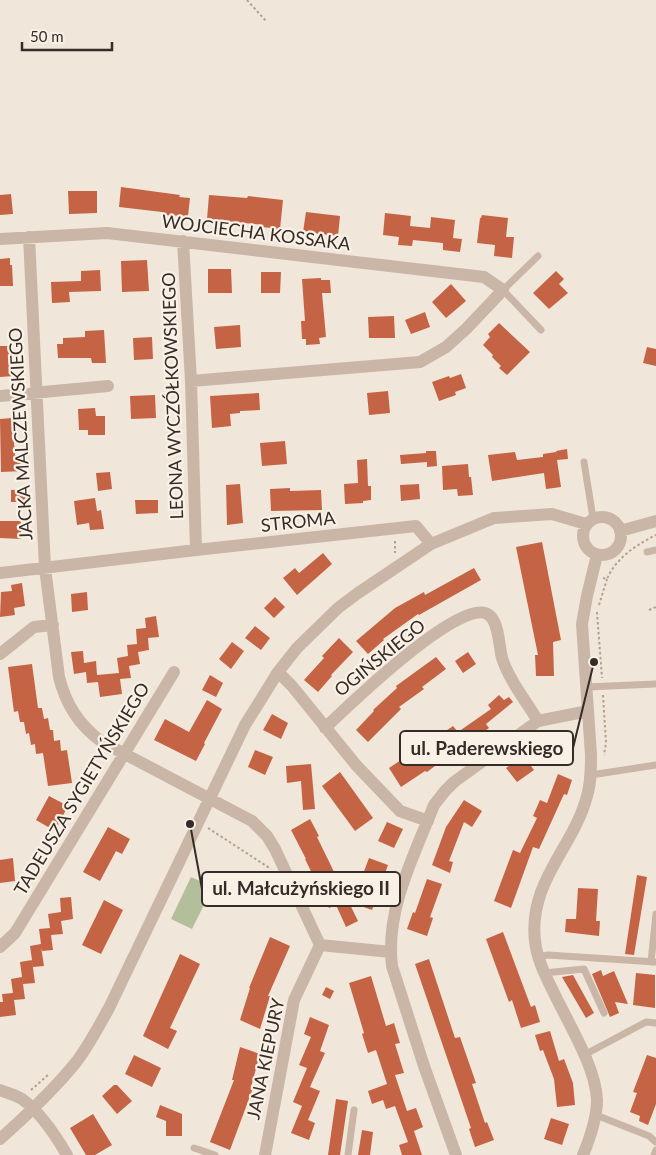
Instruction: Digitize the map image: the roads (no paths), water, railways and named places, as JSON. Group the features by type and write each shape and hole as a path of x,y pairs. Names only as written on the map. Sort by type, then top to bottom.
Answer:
{"street":[{"name":"WOJCIECHA KOSSAKA","path":"0,238 107,234 184,241 484,277 504,290"},
{"name":"JACKA MALCZEWSKIEGO","path":"29,237 45,568 59,677 63,694 82,726 92,735 124,754 252,821 267,836 320,945"},
{"name":"LEONA WYCZÓŁKOWSKIEGO","path":"184,241 191,381 196,550"},
{"path":"191,381 420,362 446,347 504,290"},
{"path":"0,396 108,386"},
{"path":"0,1139 33,1110 77,1061 102,1022 245,725 278,672 297,648 338,608 431,544 494,518 552,514 589,521 601,516 610,518 616,523 620,531 619,544 616,549 610,553 598,555 590,552 582,539 583,531 589,521"},
{"path":"620,531 656,521"},
{"name":"STROMA","path":"0,573 416,526 431,544"},
{"path":"583,1155 589,1142 596,1115 597,1100 594,1083 584,1055 544,973 538,957 534,925 540,894 581,814 597,774 588,711 582,624 598,555"},
{"name":"OGIŃSKIEGO","path":"325,728 368,686 408,653 432,636 472,613 480,611 489,615 494,622 503,659 509,674 538,721"},
{"path":"0,654 34,627 53,624"},
{"name":"TADEUSZA SYGIETYŃSKIEGO","path":"0,947 14,933 174,672"},
{"path":"278,672 292,686 356,765 400,811 428,821"},
{"path":"456,1155 398,988 390,952 395,906 434,805 444,791 538,721 588,711"},
{"path":"320,945 390,952"},
{"name":"JANA KIEPURY","path":"265,1155 294,1000 320,945"},
{"path":"0,1090 22,1099 53,1133 67,1155"}],"lane":[{"path":"538,256 504,290 541,330"},
{"path":"584,462 589,521"},
{"path":"647,552 656,550"},
{"path":"587,687 655,684"},
{"path":"597,774 656,765"},
{"path":"538,957 548,955 654,962 656,914"},
{"path":"544,973 584,970 604,1013"},
{"path":"584,1055 646,1022 656,1020"},
{"path":"348,1155 354,1110"},
{"path":"596,1115 649,1136 656,1142"},
{"path":"194,1148 215,1155"},
{"path":"654,1155 656,1150"}],"place":[{"name":"ul. Paderewskiego","path":"594,662"},
{"name":"ul. Małcużyńskiego II","path":"190,824"}]}
